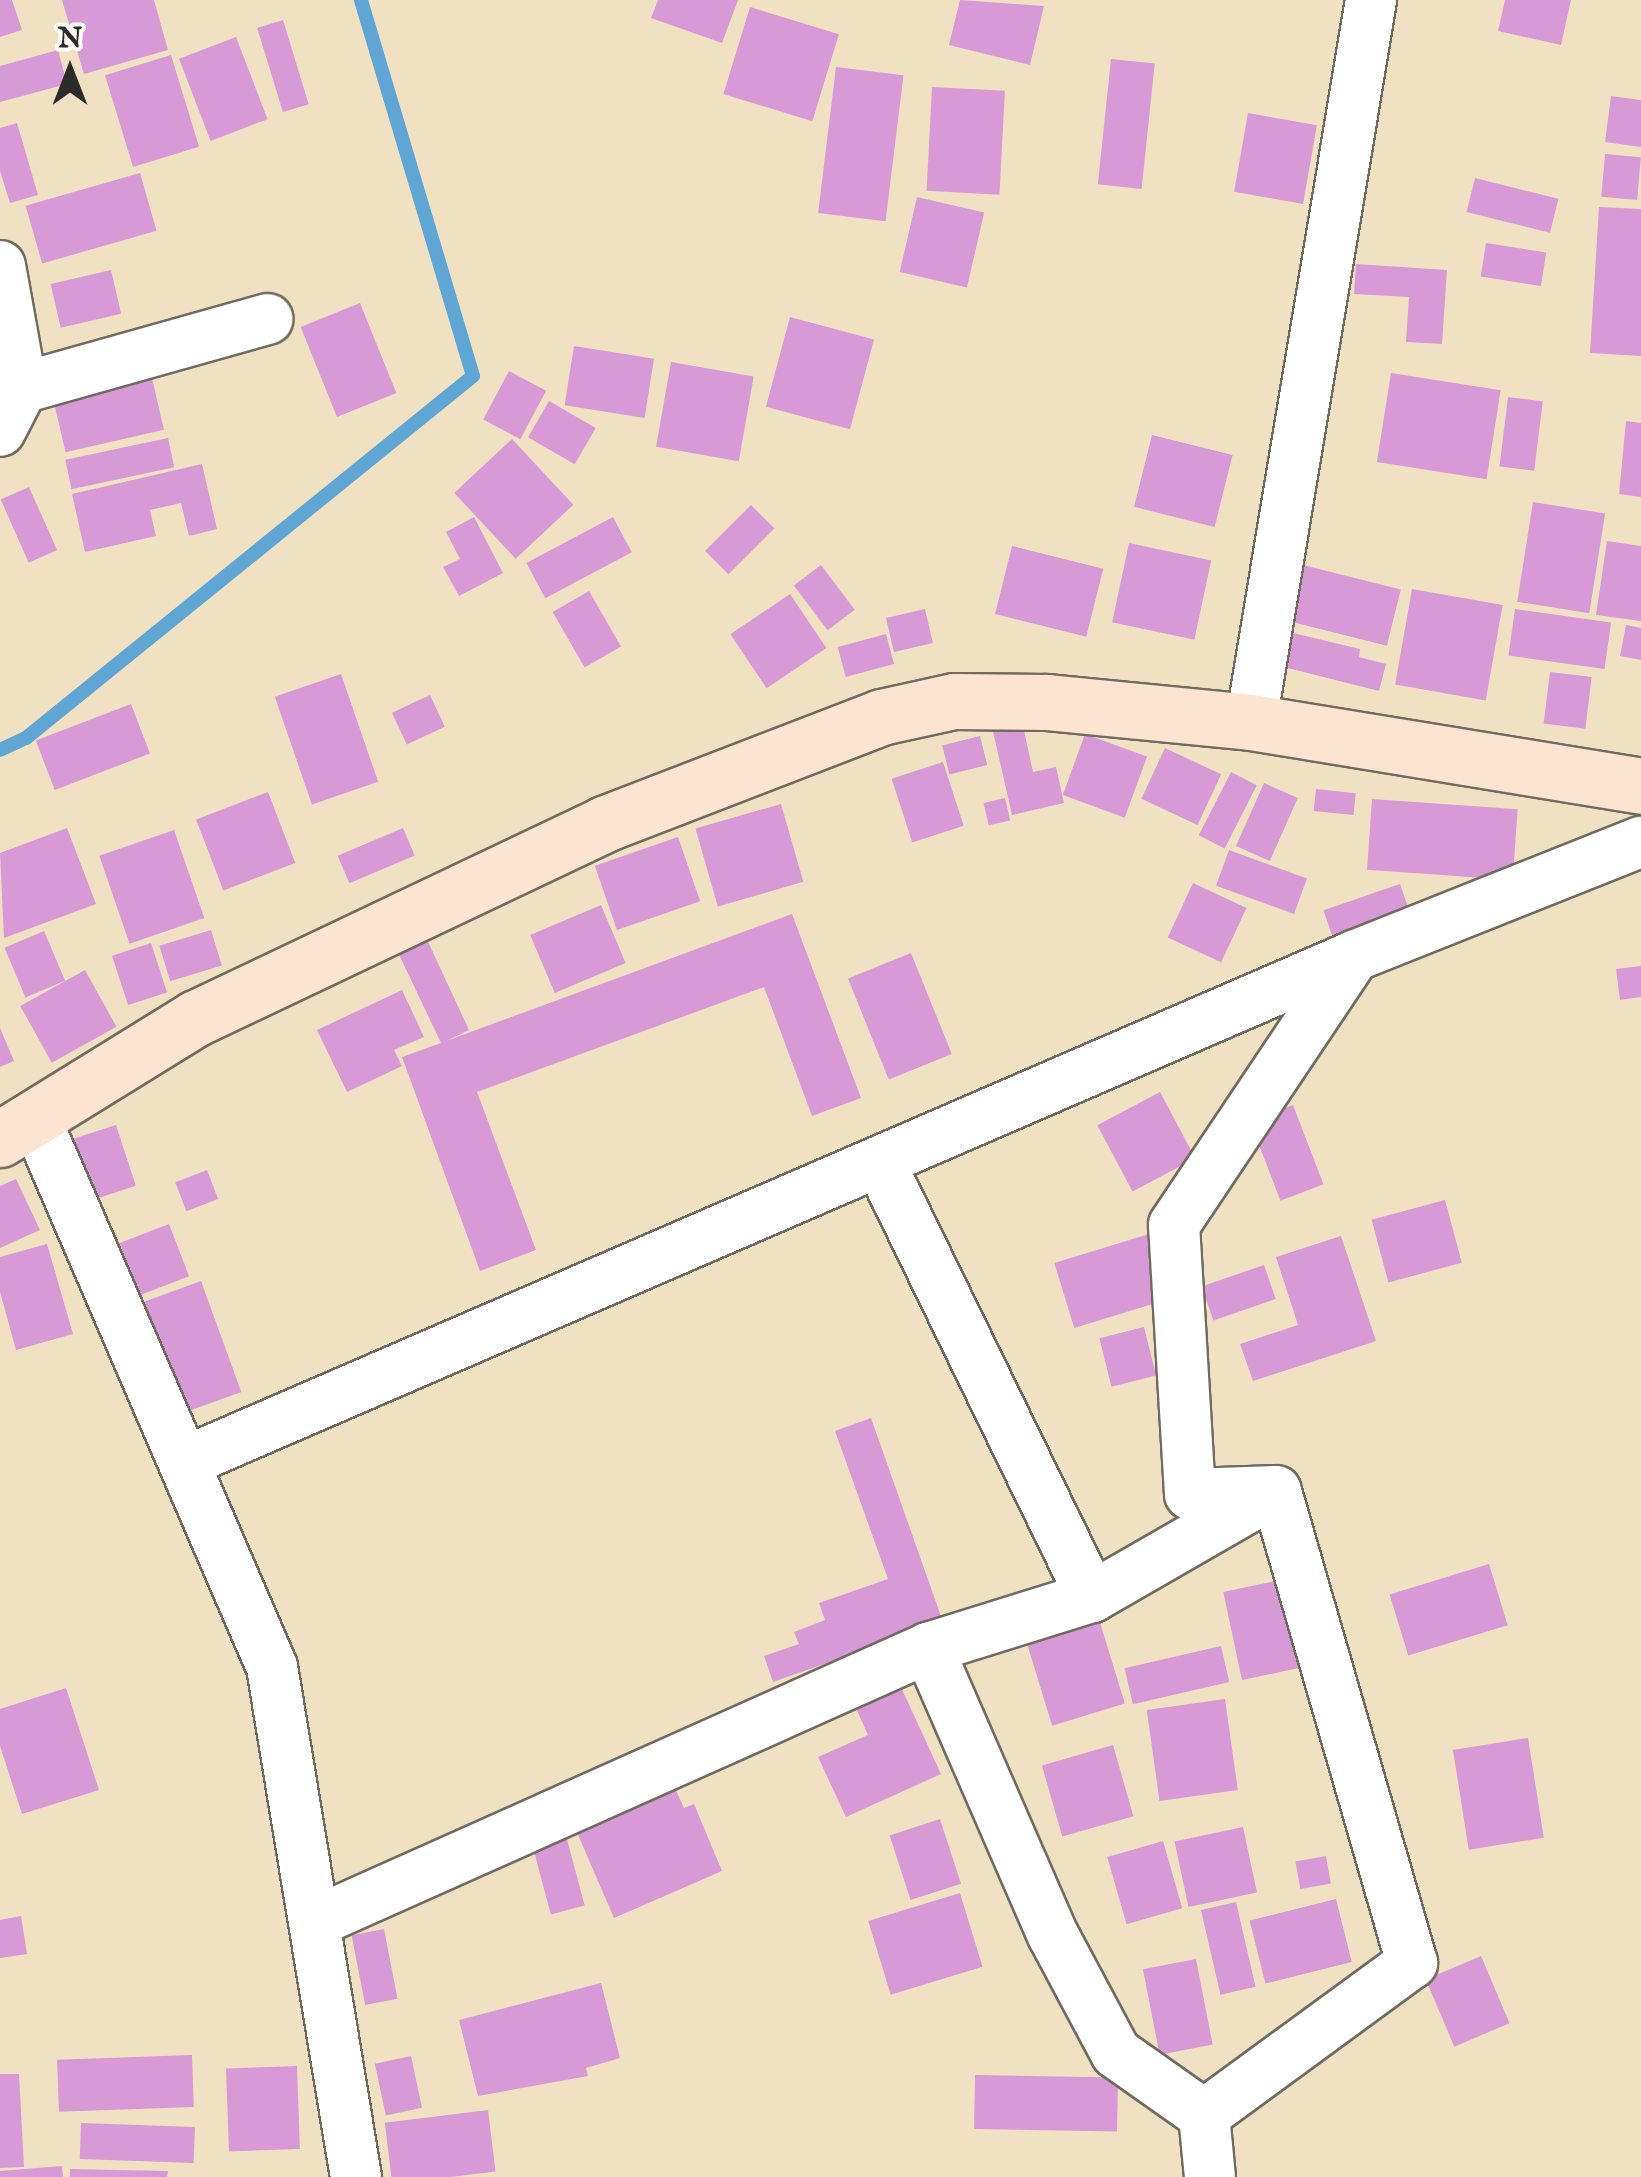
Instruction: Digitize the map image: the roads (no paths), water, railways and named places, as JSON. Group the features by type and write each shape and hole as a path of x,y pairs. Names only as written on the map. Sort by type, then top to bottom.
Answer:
{"street":[{"path":"1251,722 1371,0"},
{"path":"0,266 11,410 267,319"},
{"path":"356,2177 272,1667 187,1461 18,1128 196,1018 604,824 881,717 954,701 1028,702 1251,722 1641,786"},
{"path":"187,1461 1354,956 1641,842"},
{"path":"1276,1491 1190,1494 1174,1225 1354,956"},
{"path":"880,1163 1092,1597"},
{"path":"315,1922 928,1648 1092,1597 1276,1491"},
{"path":"1204,2115 1412,1963 1276,1491"},
{"path":"928,1648 1053,1935 1116,2053 1204,2115 1210,2177"}],"waterway":[{"path":"0,750 26,738 473,376 361,0"}]}
